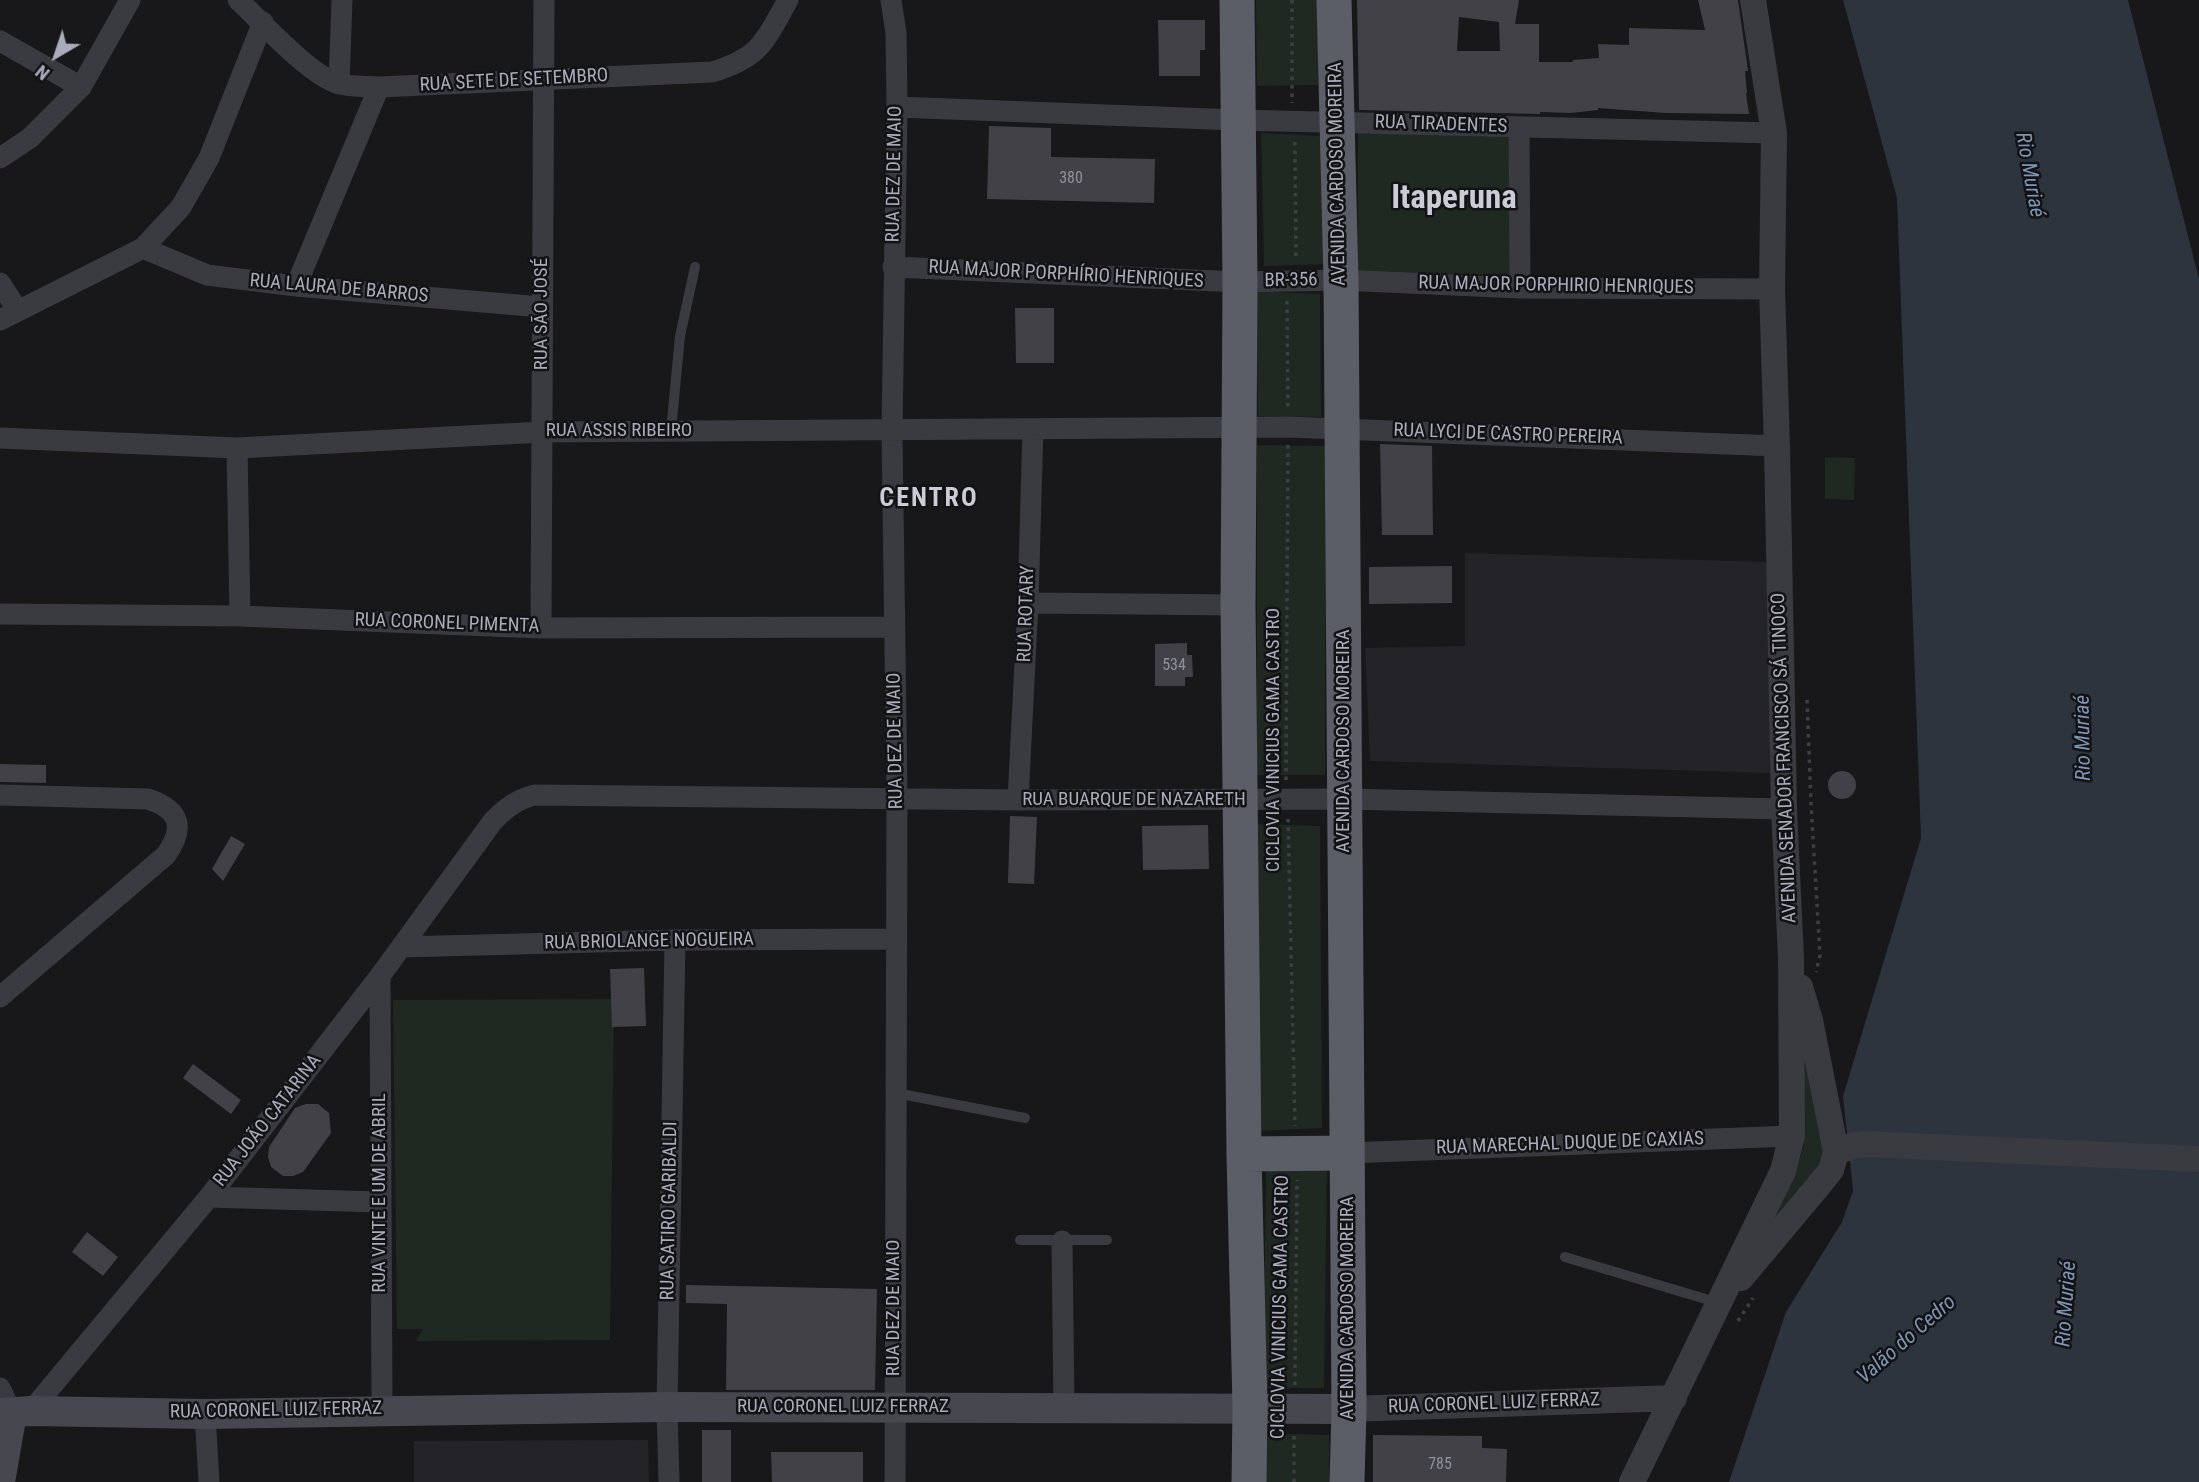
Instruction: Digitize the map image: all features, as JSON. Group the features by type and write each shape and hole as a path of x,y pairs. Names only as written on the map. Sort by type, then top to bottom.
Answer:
{"highway":[{"name":"BR-356","path":"1237,0 1240,282 1238,605 1249,1482"},
{"name":"AVENIDA CARDOSO MOREIRA","path":"1335,0 1343,428 1349,1409 1347,1482"},
{"path":"1244,1154 1348,1153"}],"main road":[{"name":"RUA CORONEL LUIZ FERRAZ","path":"11,1406 205,1414 667,1407 1349,1409"},
{"path":"0,1482 11,1406"}],"street":[{"path":"0,158 30,138 81,87 130,0"},
{"name":"RUA SETE DE SETEMBRO","path":"238,0 301,59 339,84 379,87 712,72 737,64 764,43 788,0"},
{"path":"339,84 342,0"},
{"name":"RUA SÃO JOSÉ","path":"541,628 544,0"},
{"name":"RUA DEZ DE MAIO","path":"891,0 896,33 897,107 892,430 897,798 895,1482"},
{"name":"AVENIDA SENADOR FRANCISCO SÁ TINOCO","path":"1632,1482 1783,1171 1792,1136 1791,958 1784,809 1772,289 1774,133 1753,0"},
{"path":"0,283 9,316 143,248 181,207 196,184 263,22"},
{"path":"0,41 81,87"},
{"path":"296,286 379,87"},
{"name":"RUA TIRADENTES","path":"897,107 1237,120 1774,133"},
{"path":"1519,127 1520,288"},
{"name":"RUA LAURA DE BARROS","path":"143,248 207,275 296,286 541,307"},
{"name":"RUA MAJOR PORPHÍRIO HENRIQUES","path":"893,267 1240,282"},
{"name":"BR-356","path":"1240,282 1341,280"},
{"name":"RUA MAJOR PORPHIRIO HENRIQUES","path":"1341,280 1520,288 1772,289"},
{"name":"RUA ASSIS RIBEIRO","path":"0,438 237,448 543,432 1239,428"},
{"name":"RUA LYCI DE CASTRO PEREIRA","path":"1239,428 1343,428 1777,446"},
{"name":"RUA ROTARY","path":"1018,800 1033,429"},
{"path":"237,448 240,616"},
{"path":"1028,603 1238,605"},
{"name":"RUA CORONEL PIMENTA","path":"0,614 240,616 541,628 895,627"},
{"path":"0,795 148,799 158,803 176,819 179,830 175,843 166,855 0,997"},
{"name":"RUA BUARQUE DE NAZARETH","path":"493,821 507,806 534,795 1018,800 1344,799 1784,809"},
{"name":"RUA JOÃO CATARINA","path":"11,1406 209,1197 380,976 493,821"},
{"name":"RUA BRIOLANGE NOGUEIRA","path":"401,947 674,940 896,939"},
{"name":"RUA SATIRO GARIBALDI","path":"669,1482 667,1407 674,940"},
{"path":"1719,1303 1831,1170 1836,1152 1810,1020 1791,958"},
{"name":"RUA VINTE E UM DE ABRIL","path":"380,976 382,1410"},
{"name":"RUA MARECHAL DUQUE DE CAXIAS","path":"1348,1153 1792,1136"},
{"path":"1836,1152 1866,1144 2199,1159"},
{"path":"209,1197 379,1202"},
{"path":"1062,1241 1064,1408"},
{"name":"RUA CORONEL LUIZ FERRAZ","path":"1349,1409 1674,1398"},
{"path":"205,1414 209,1482"}],"lane":[{"path":"671,431 680,336 695,267"},
{"path":"896,1093 1025,1118"},
{"path":"1020,1240 1107,1240"},
{"path":"1565,1257 1719,1303"}],"path":[{"name":"CICLOVIA VINICIUS GAMA CASTRO","path":"1292,0 1296,264 1293,281 1287,291 1286,799 1296,1154 1294,1482"}],"shaded area":[{"path":"1256,0 1319,0 1318,85 1257,86"},
{"path":"1358,130 1511,130 1510,274 1358,274"},
{"path":"1261,133 1324,136 1329,264 1264,266"},
{"path":"1256,291 1320,294 1321,417 1258,416"},
{"path":"1257,445 1325,446 1325,775 1257,775"},
{"path":"1825,457 1855,458 1854,500 1825,499"},
{"path":"1465,553 1768,562 1771,773 1370,761 1365,648 1465,646"},
{"path":"1253,824 1320,826 1322,1128 1257,1131"},
{"path":"614,999 610,1340 416,1341 423,1329 397,1329 393,1000"},
{"path":"1801,1035 1823,1151 1820,1164 1754,1248 1792,1181 1804,1146"},
{"path":"1327,1166 1324,1388 1263,1388 1266,1168"},
{"path":"1260,1433 1329,1435 1329,1482 1261,1482"},
{"path":"648,1440 649,1482 414,1482 414,1441"}],"water":[{"path":"1843,0 2128,0 2199,279 2199,1482 1729,1482 1786,1312 1842,1222 1853,1191 1843,1096 1921,838 1897,198"}],"building":[{"path":"1357,0 1519,0 1515,24 1539,24 1539,62 1573,62 1599,58 1598,44 1629,45 1629,28 1705,30 1698,0 1738,0 1748,71 1745,71 1749,114 1666,113 1598,108 1540,114 1359,110","holes":["1459,17 1499,22 1500,51 1457,51"]},
{"path":"1158,20 1205,20 1205,50 1200,50 1200,76 1159,76"},
{"path":"989,126 1051,128 1051,157 1155,159 1154,203 987,199"},
{"path":"1015,308 1054,308 1054,363 1016,363"},
{"path":"1380,444 1432,446 1433,535 1382,535"},
{"path":"1452,566 1452,603 1369,604 1369,567"},
{"path":"1187,643 1187,655 1192,655 1193,677 1185,677 1185,686 1155,686 1155,644"},
{"path":"0,764 46,765 46,783 0,782"},
{"path":"1842,771 1852,775 1856,785 1852,795 1842,799 1832,795 1828,785 1832,775"},
{"path":"1010,816 1037,817 1034,884 1008,883"},
{"path":"1208,825 1209,869 1143,870 1142,826"},
{"path":"231,836 245,844 223,881 212,869"},
{"path":"644,968 646,1026 612,1027 610,969"},
{"path":"193,1064 241,1100 231,1114 183,1078"},
{"path":"318,1104 329,1113 331,1133 303,1172 283,1176 271,1167 269,1147 295,1108"},
{"path":"87,1232 118,1257 103,1276 72,1252"},
{"path":"686,1285 877,1289 875,1390 726,1390 727,1304 686,1303"},
{"path":"702,1430 731,1430 731,1482 702,1482"},
{"path":"1373,1435 1482,1436 1482,1448 1507,1449 1506,1482 1373,1482"},
{"path":"771,1452 863,1452 863,1482 772,1482"}],"district":[{"name":"Itaperuna","path":"1454,200"},
{"name":"CENTRO","path":"929,499"}],"water label":[{"name":"Rio Muriaé","path":"2029,175"},
{"name":"Rio Muriaé","path":"2084,738"},
{"name":"Rio Muriaé","path":"2067,1304"},
{"name":"Valão do Cedro","path":"1907,1340"}]}
